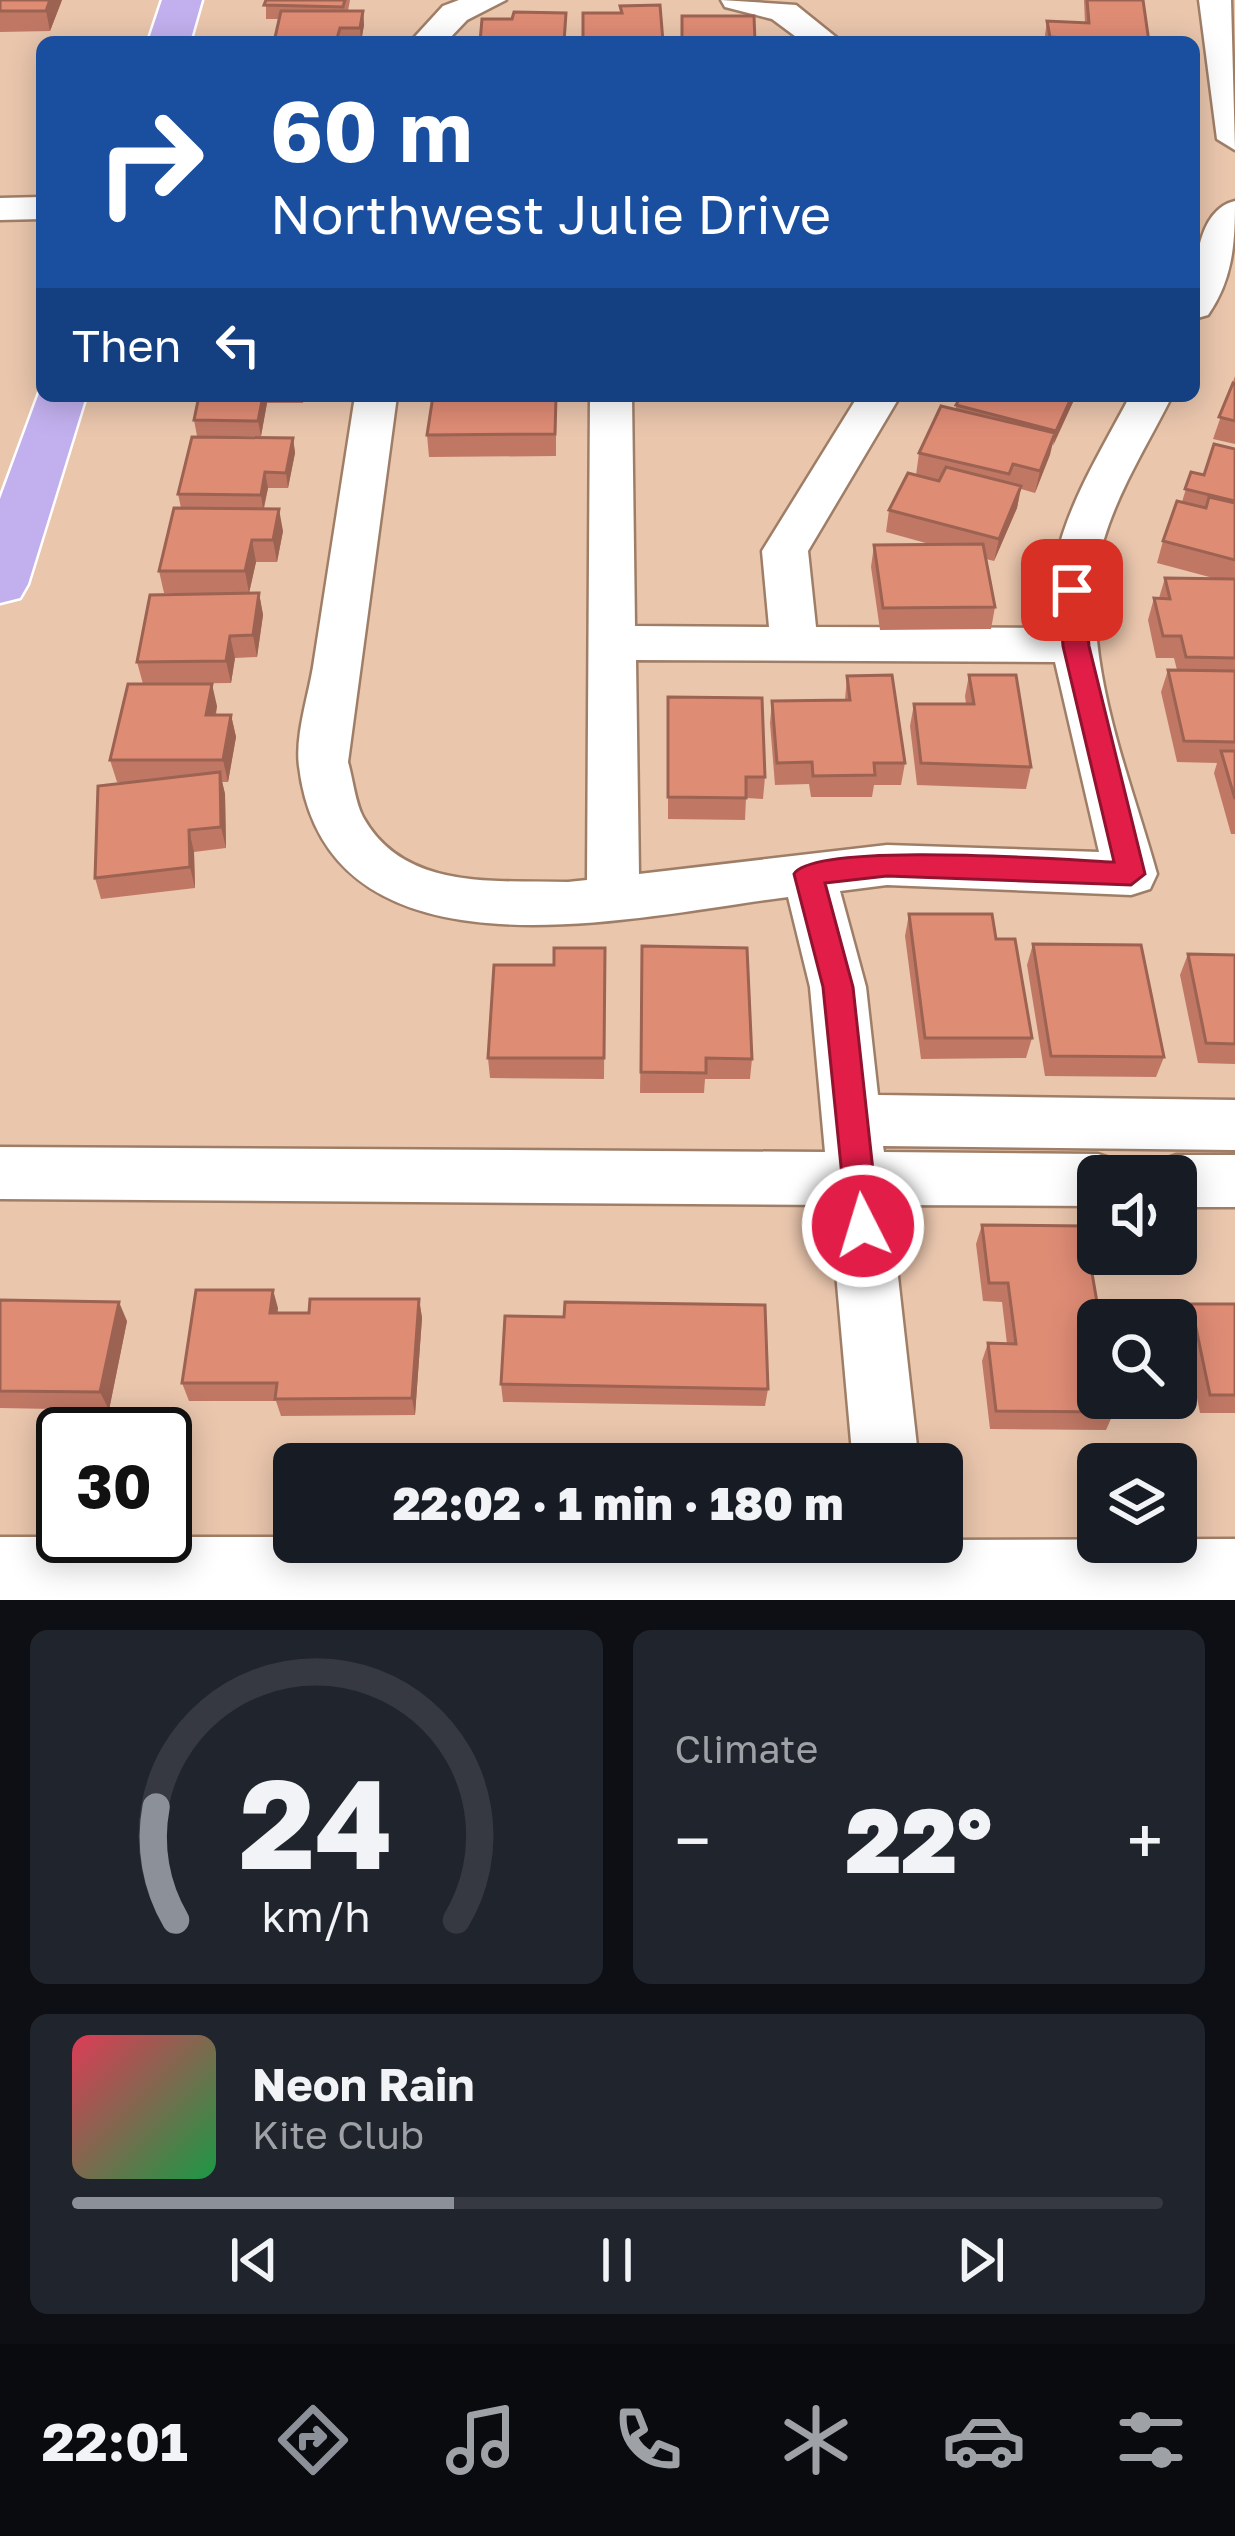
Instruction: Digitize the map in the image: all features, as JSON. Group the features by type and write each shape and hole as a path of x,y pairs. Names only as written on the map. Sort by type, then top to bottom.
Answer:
{"main road":[{"path":"171,36 182,0"},
{"path":"0,584 58,402"}],"street":[{"path":"433,36 455,13 490,0"},
{"path":"737,0 784,12 817,36"},
{"path":"1215,0 1232,90 1235,139"},
{"path":"0,208 36,208"},
{"path":"1200,287 1235,212"},
{"path":"375,402 323,762 338,822 374,868 418,892 470,900 568,903 887,865 1131,874 1076,646 1072,590 1081,540 1148,402"},
{"path":"611,402 613,898"},
{"path":"794,644 785,551 875,402"},
{"path":"612,643 1076,646"},
{"path":"808,874 838,987 884,1443"},
{"path":"0,1173 855,1150 1235,1125"},
{"path":"855,1150 1077,1177"},
{"path":"1197,1180 1235,1181"},
{"path":"963,1560 1235,1573"},
{"path":"0,1571 511,1563"}],"building":[{"path":"0,0 50,0 46,11 0,11"},
{"path":"266,0 345,0 343,7 264,5"},
{"path":"1087,0 1143,0 1148,36 1050,36 1047,21 1089,23"},
{"path":"660,5 663,36 583,36 583,13 622,13 620,6"},
{"path":"281,11 363,11 360,28 340,28 338,36 275,36"},
{"path":"514,12 566,13 564,36 481,36 482,19 512,19"},
{"path":"682,16 754,16 755,36 682,36"},
{"path":"1235,384 1235,421 1219,417"},
{"path":"198,402 262,402 258,421 194,420"},
{"path":"432,402 556,402 555,434 427,435"},
{"path":"958,402 1069,402 1056,431"},
{"path":"941,406 1055,433 1040,471 1013,464 1009,474 919,453"},
{"path":"192,437 293,438 286,473 265,472 261,495 178,494"},
{"path":"1214,444 1235,449 1235,501 1185,489 1191,472 1204,475"},
{"path":"946,467 1021,486 999,539 889,510 908,473 939,481"},
{"path":"1209,497 1235,503 1235,560 1163,541 1177,501 1206,508"},
{"path":"174,508 279,509 273,540 252,540 245,571 159,571"},
{"path":"983,544 995,607 883,608 874,545"},
{"path":"1165,578 1235,579 1235,658 1186,657 1181,636 1163,636 1154,598 1170,599"},
{"path":"259,593 253,635 230,636 226,661 137,662 150,595"},
{"path":"1168,670 1235,671 1235,742 1184,741"},
{"path":"892,675 905,763 874,763 875,775 813,776 812,762 777,763 772,701 850,700 847,676"},
{"path":"969,675 1016,675 1031,767 921,763 914,704 974,704"},
{"path":"128,684 212,684 206,715 231,715 223,760 110,760"},
{"path":"668,697 762,698 765,777 746,777 746,798 668,797"},
{"path":"1221,751 1235,751 1235,799"},
{"path":"220,772 221,827 189,830 190,867 95,878 98,786"},
{"path":"909,914 992,914 996,939 1015,939 1032,1038 925,1038"},
{"path":"1033,944 1141,945 1164,1057 1051,1056"},
{"path":"642,946 747,948 752,1059 706,1058 706,1073 641,1072"},
{"path":"554,948 605,948 604,1058 488,1058 494,965 554,965"},
{"path":"1188,954 1235,955 1235,1044 1206,1043"},
{"path":"982,1225 1077,1226 1077,1275 1092,1275 1096,1299 1077,1299 1077,1412 996,1411 988,1343 1016,1344 1008,1283 989,1283"},
{"path":"196,1290 273,1290 270,1313 309,1313 310,1299 419,1299 412,1398 275,1399 277,1383 182,1383"},
{"path":"0,1300 119,1302 100,1392 0,1391"},
{"path":"565,1302 765,1305 768,1389 501,1384 505,1316 564,1317"},
{"path":"1197,1304 1235,1304 1235,1395 1210,1395 1197,1333"}],"route":[{"path":"863,1226 838,987 824,916 808,874 887,865 1131,874 1076,646 1072,590"}]}
